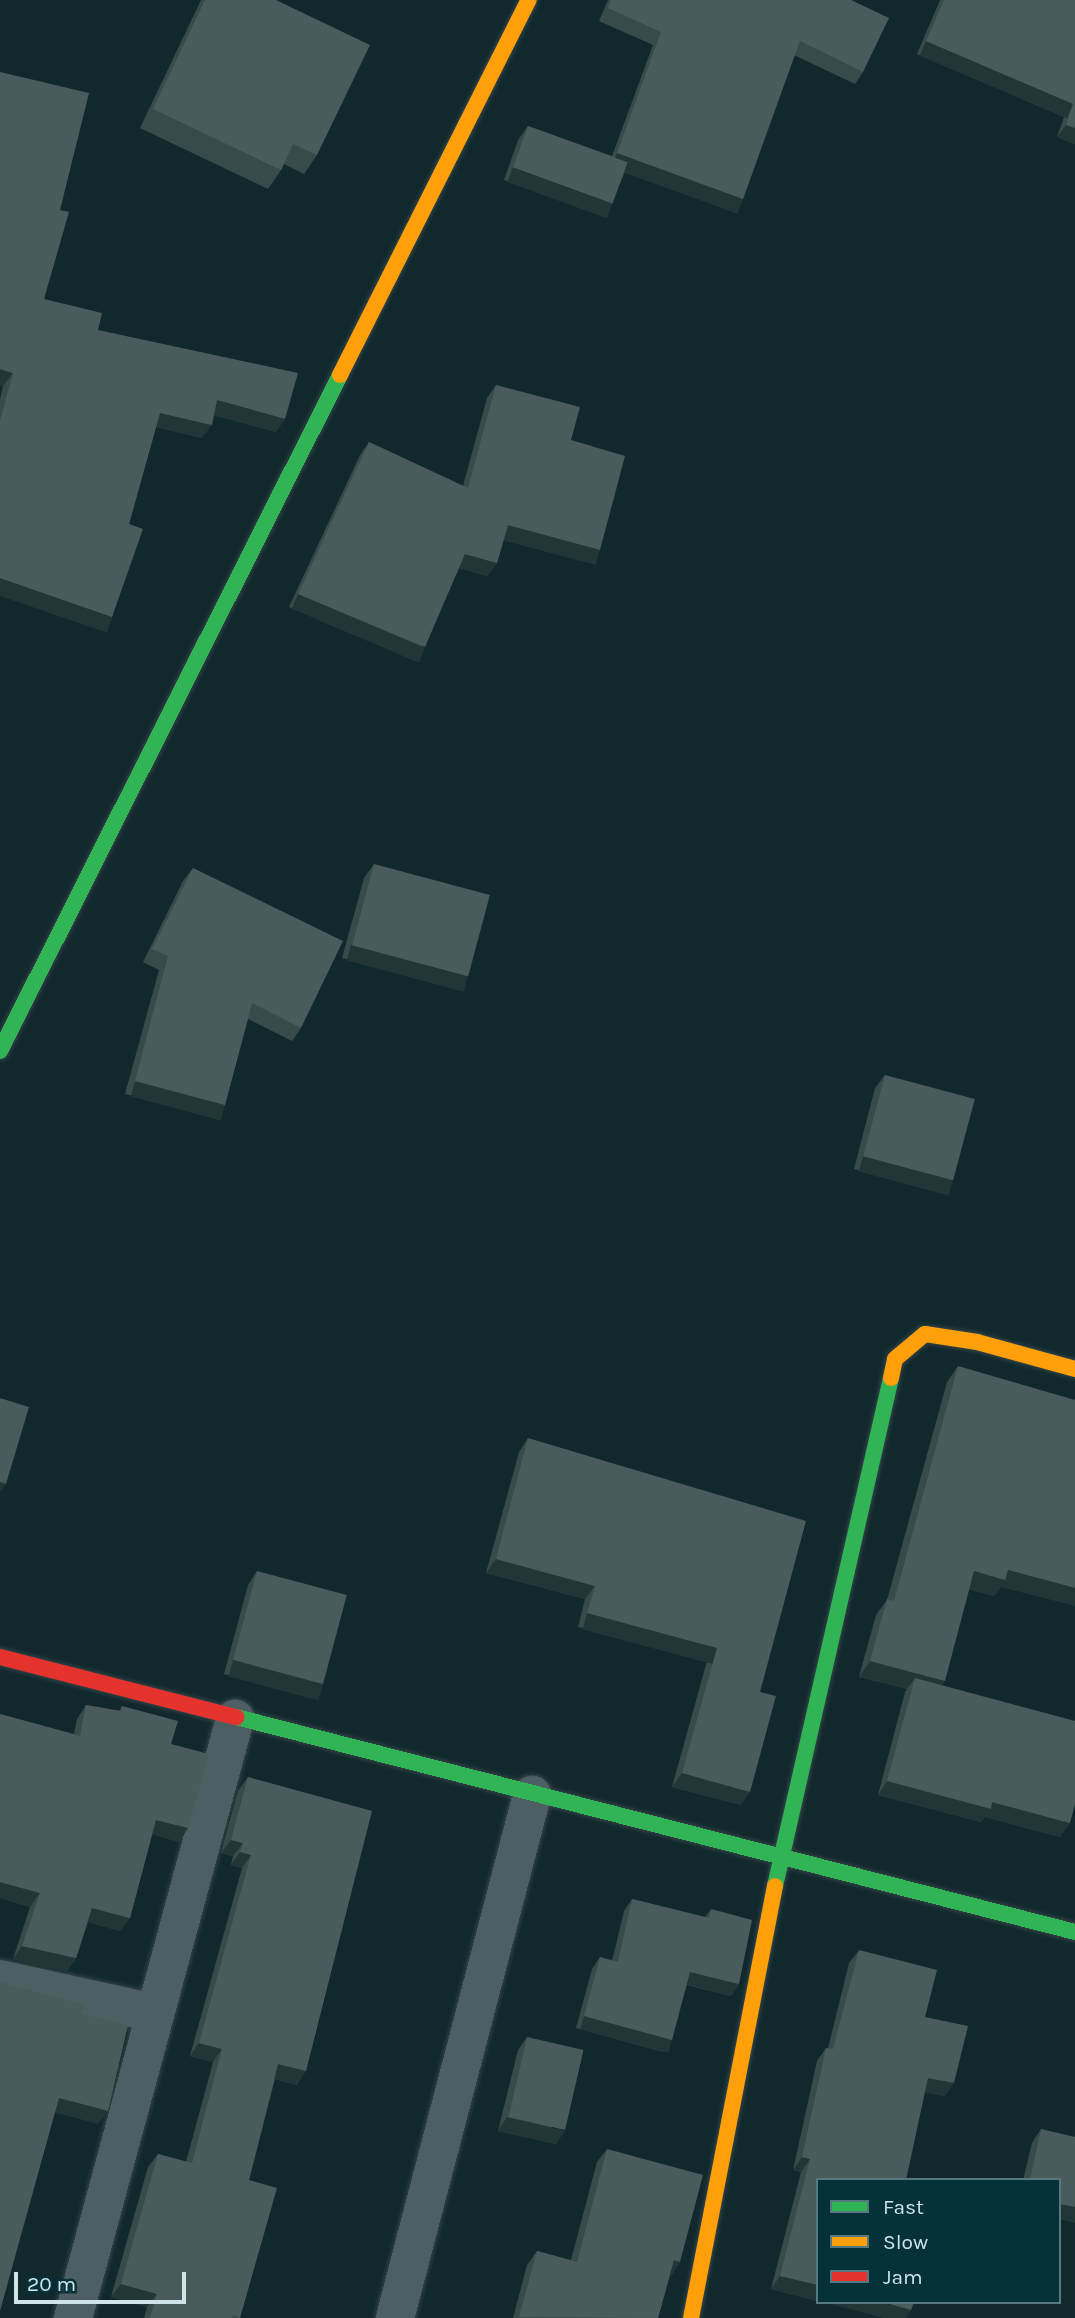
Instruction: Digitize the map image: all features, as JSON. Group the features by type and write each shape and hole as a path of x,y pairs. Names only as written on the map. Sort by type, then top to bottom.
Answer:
{"street":[{"path":"0,1051 529,0"},
{"path":"691,2318 780,1859 895,1359 925,1334 977,1342 1075,1369"},
{"path":"0,1657 531,1796 1075,1932"},
{"path":"74,2318 235,1719"},
{"path":"395,2318 531,1796"},
{"path":"0,1979 155,2013"}],"building":[{"path":"205,0 276,0 370,45 317,155 293,144 281,170 153,109"},
{"path":"611,0 851,0 889,18 863,72 800,41 743,199 617,153 661,32 608,8"},
{"path":"944,0 1075,0 1075,128 1066,125 1073,104 926,41"},
{"path":"0,72 89,93 60,210 69,212 44,299 102,313 98,330 298,373 285,419 217,400 212,425 160,413 129,524 143,529 112,617 0,578 0,421 13,373 0,369"},
{"path":"528,126 628,162 613,204 513,167"},
{"path":"496,385 580,407 571,440 625,456 600,550 508,525 497,563 465,554 425,647 298,594 369,442 468,488"},
{"path":"374,864 490,895 468,976 352,945"},
{"path":"193,868 343,941 301,1028 252,1003 225,1105 135,1081 168,956 152,949"},
{"path":"885,1075 975,1099 953,1180 863,1156"},
{"path":"958,1366 1075,1400 1075,1588 1008,1570 1005,1580 974,1571 945,1681 870,1661 887,1599 894,1601"},
{"path":"0,1398 29,1407 6,1484 0,1482"},
{"path":"528,1438 806,1521 760,1692 776,1696 750,1792 682,1773 717,1648 587,1613 595,1586 496,1559"},
{"path":"257,1571 347,1595 323,1684 233,1660"},
{"path":"915,1678 1075,1721 1075,1804 1070,1823 992,1802 991,1809 887,1781"},
{"path":"86,1705 121,1711 122,1706 178,1721 171,1744 209,1754 188,1828 156,1820 130,1918 92,1908 76,1958 22,1946 40,1893 0,1882 0,1714 80,1736"},
{"path":"248,1777 372,1811 306,2071 278,2064 249,2180 277,2188 240,2318 233,2315 232,2318 150,2318 157,2294 121,2284 158,2154 192,2163 222,2049 199,2043 251,1855 240,1852 243,1843 231,1840"},
{"path":"632,1899 709,1918 711,1909 752,1920 739,1984 690,1972 672,2040 584,2016 600,1957 618,1962"},
{"path":"859,1950 937,1970 925,2017 968,2026 954,2083 928,2078 906,2178 816,2178 816,2285 780,2276 810,2159 802,2157 826,2048 833,2049"},
{"path":"0,1982 84,2004 81,2014 128,2025 108,2111 59,2098 0,2311"},
{"path":"527,2037 584,2050 565,2130 509,2117"},
{"path":"1041,2129 1075,2137 1075,2207 1061,2204 1061,2178 1030,2178"},
{"path":"607,2149 703,2175 680,2262 674,2260 658,2318 519,2317 537,2251 577,2262"},
{"path":"889,2304 913,2304 911,2310"}],"traffic: fast":[{"path":"0,1051 340,375"},
{"path":"775,1886 891,1378"},
{"path":"236,1717 1075,1932"}],"traffic: slow":[{"path":"340,375 529,0"},
{"path":"891,1378 895,1359 925,1334 977,1342 1075,1369"},
{"path":"691,2318 775,1886"}],"traffic: jam":[{"path":"0,1657 236,1717"}]}
